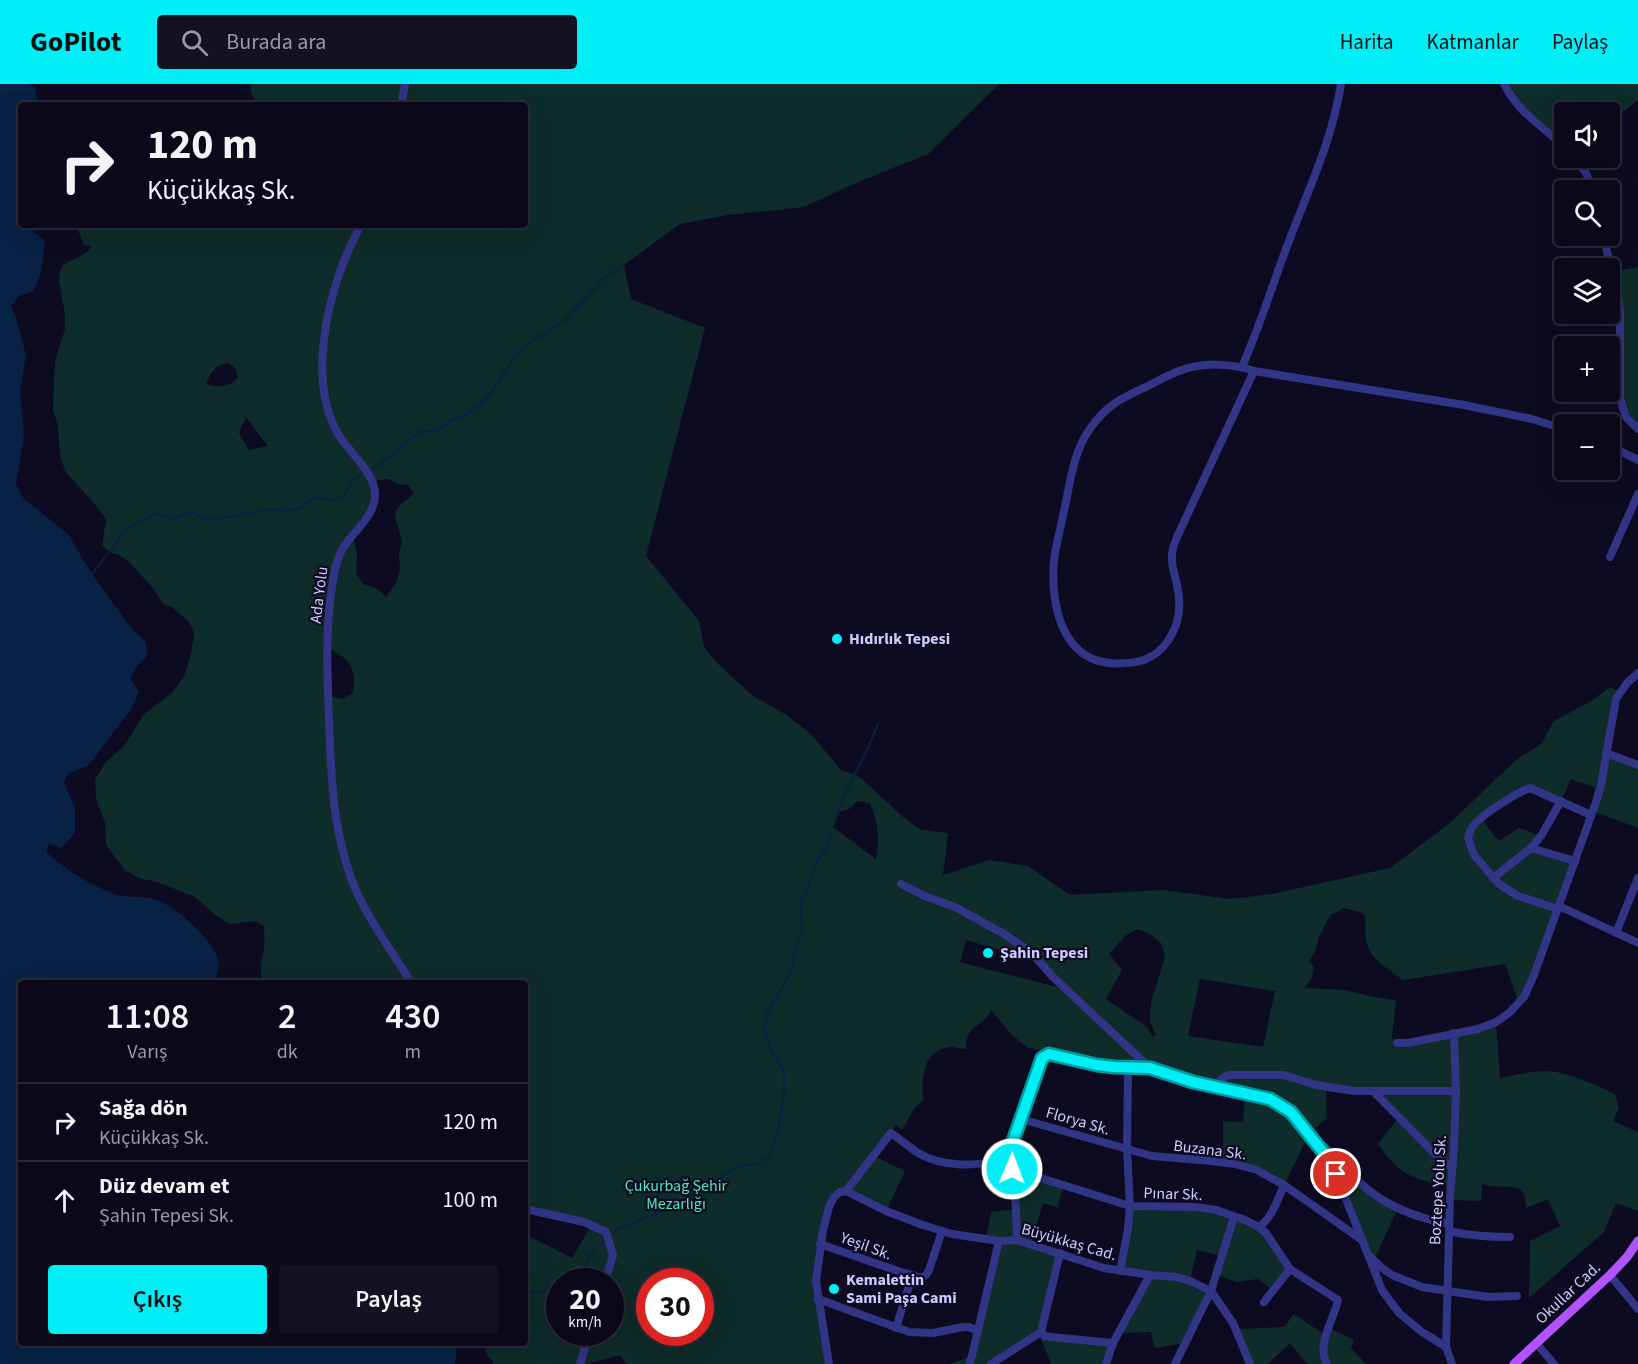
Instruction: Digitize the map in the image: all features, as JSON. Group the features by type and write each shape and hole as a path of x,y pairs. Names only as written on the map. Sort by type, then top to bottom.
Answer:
{"main road":[{"name":"Okullar Cad.","path":"1514,1364 1610,1275 1638,1241"}],"street":[{"path":"402,102 405,84"},
{"path":"1242,367 1331,132 1341,84"},
{"path":"1504,84 1520,109 1554,139"},
{"name":"Ada Yolu","path":"359,228 339,272 332,298 323,357 324,395 331,419 340,436 368,473 376,494 370,512 344,546 333,577 327,664 331,781 340,837 353,882 371,919 410,980"},
{"path":"1606,246 1617,289 1620,311 1620,398 1626,417 1638,429"},
{"path":"1254,371 1172,552 1179,611 1173,632 1162,649 1154,656 1127,663 1108,663 1093,659 1079,650 1059,618 1054,597 1054,559 1078,449 1104,410 1115,401 1180,370 1208,364 1242,367 1254,371 1464,405 1554,426"},
{"path":"1620,451 1638,460"},
{"path":"1610,557 1638,494"},
{"path":"1398,1044 1478,1029 1496,1022 1509,1013 1524,997 1534,975 1601,785 1616,699 1627,683 1638,673"},
{"path":"1606,753 1638,765"},
{"path":"1591,815 1530,788 1514,795 1481,819 1471,829 1468,838 1474,855 1493,878 1518,896 1558,908 1638,943"},
{"path":"1493,878 1531,848 1551,821 1562,801"},
{"path":"1531,848 1575,861"},
{"path":"1616,933 1638,878"},
{"path":"901,884 955,907 1031,952 1053,977 1150,1068"},
{"name":"Boztepe Yolu Sk.","path":"1446,1347 1456,1091 1454,1034"},
{"path":"1006,1161 1042,1058 1049,1054 1097,1065 1150,1068 1193,1082 1270,1099 1291,1112 1327,1157 1336,1174 1382,1290 1399,1313 1422,1332 1446,1347 1452,1364"},
{"path":"1120,1270 1127,1238 1130,1206 1127,1150 1128,1068"},
{"path":"1216,1087 1218,1081 1229,1076 1284,1075 1333,1088 1372,1091 1456,1091"},
{"path":"1372,1091 1452,1168"},
{"name":"Florya Sk.","path":"1021,1119 1127,1150"},
{"path":"829,1364 816,1281 820,1244 829,1207 834,1197 846,1191 891,1133 918,1153 946,1165 975,1165 1006,1161"},
{"path":"1312,1138 1359,1183 1379,1198 1412,1215 1463,1234 1510,1237"},
{"name":"Buzana Sk.","path":"1127,1150 1152,1156 1234,1164 1257,1170 1284,1185 1362,1240"},
{"path":"1006,1161 1012,1169 1017,1240"},
{"name":"Pınar Sk.","path":"1012,1169 1130,1206 1196,1207 1216,1210 1259,1227 1266,1233 1290,1269 1338,1300 1326,1335 1323,1353 1327,1364"},
{"path":"1259,1227 1271,1213 1284,1185"},
{"name":"Büyükkaş Cad.","path":"846,1191 886,1211 952,1234 1017,1240 1096,1266 1176,1277 1210,1291"},
{"path":"528,1210 584,1222 606,1232 613,1255 609,1268"},
{"path":"1175,1364 1210,1291 1234,1217"},
{"path":"896,1328 912,1276 922,1278 927,1274 942,1231"},
{"path":"970,1364 999,1240"},
{"name":"Yeşil Sk.","path":"820,1244 912,1276"},
{"path":"991,1364 1041,1332 1060,1253"},
{"path":"1368,1255 1382,1268 1401,1280 1422,1287 1448,1290 1464,1295 1517,1296"},
{"path":"1264,1302 1290,1269"},
{"path":"1106,1364 1113,1343 1150,1275"},
{"path":"1610,1275 1638,1310"},
{"path":"1210,1291 1233,1323 1250,1364"},
{"path":"818,1299 896,1328 921,1334 945,1332 963,1327 978,1331"},
{"path":"1041,1332 1044,1336 1113,1343"},
{"path":"1536,1343 1554,1364"},
{"path":"580,1364 586,1346"}],"green space":[{"name":"Çukurbağ Şehir Mezarlığı","path":"250,84 999,84 928,154 804,207 728,215 680,224 624,265 631,299 705,328 646,556 699,621 704,647 716,662 753,696 785,714 810,733 842,771 862,779 903,817 921,830 948,833 943,875 989,860 1028,866 1070,895 1163,890 1229,899 1272,894 1390,868 1451,822 1516,760 1541,744 1554,721 1591,701 1610,687 1620,692 1606,753 1638,765 1638,828 1592,811 1599,789 1571,779 1561,801 1530,788 1481,819 1499,841 1519,828 1541,836 1531,847 1575,861 1534,975 1519,1003 1505,964 1403,980 1380,963 1370,951 1366,938 1365,916 1360,912 1344,908 1330,915 1319,937 1315,952 1309,961 1314,967 1312,978 1304,988 1345,990 1396,1000 1392,1036 1398,1044 1496,1022 1500,1078 1547,1071 1563,1073 1615,1094 1619,1108 1613,1121 1638,1132 1638,1211 1616,1203 1604,1232 1529,1298 1530,1241 1560,1226 1548,1199 1526,1208 1525,1196 1520,1189 1482,1184 1481,1201 1450,1200 1451,1187 1427,1182 1405,1173 1393,1163 1378,1144 1398,1118 1373,1091 1326,1087 1327,1118 1309,1134 1284,1185 1271,1177 1223,1163 1223,1121 1243,1122 1245,1093 1150,1068 1128,1068 1047,1055 1045,1051 1028,1048 1011,1034 991,1010 985,1019 972,1029 966,1049 951,1047 942,1049 929,1059 924,1075 923,1100 913,1110 902,1130 896,1125 874,1156 905,1171 886,1211 846,1191 829,1207 816,1281 829,1364 626,1364 620,1355 586,1364 493,1364 486,1354 485,1346 528,1346 528,1236 572,1258 591,1226 528,1210 528,980 263,980 261,968 264,926 256,921 230,924 214,914 195,897 155,881 141,879 125,870 106,845 105,823 96,799 95,779 106,762 124,746 144,714 172,693 184,676 194,636 188,621 172,607 163,604 153,588 129,562 102,546 106,519 65,471 60,455 58,426 53,410 55,361 65,329 60,272 63,265 86,253 92,246 84,245 77,228 528,228 528,102 256,102","holes":["228,363 236,369 238,378 231,383 223,386 206,384 212,372 220,365","246,417 267,445 267,446 249,450 239,433","388,479 398,484 408,485 414,494 396,511 395,517 402,541 399,554 400,568 396,583 386,597 378,589 363,584 356,574 357,556 353,536 375,502 373,481","328,649 347,660 353,671 354,685 353,693 342,699 327,695","862,801 870,804 875,817 878,831 876,859 833,827 839,812 849,809 856,802","1137,929 1150,934 1161,943 1165,956 1151,1003 1150,1021 1156,1035 1153,1037 1147,1027 1106,999 1122,970 1109,954 1125,936","966,940 1039,961 1065,989 960,962","1200,979 1275,991 1263,1047 1188,1036"]},
{"path":"1504,84 1638,84 1638,100 1620,114 1620,102 1554,102 1554,139 1536,124"},
{"path":"1638,267 1638,429 1626,417 1620,398 1620,271"},
{"path":"1325,1147 1343,1167 1398,1208 1374,1260"},
{"path":"1012,1169 1064,1185 1057,1207 1043,1203 1031,1243 1060,1253 1041,1332 991,1364 950,1364 972,1356 999,1241 986,1239 991,1212 1016,1209"},
{"path":"1130,1206 1196,1207 1259,1227 1290,1269 1273,1290 1258,1279 1236,1282 1216,1274 1222,1256 1197,1250 1190,1281 1211,1291 1186,1343 1155,1348 1151,1332 1118,1333 1150,1275 1120,1271"},
{"path":"1293,1314 1326,1335 1329,1328 1354,1340 1351,1348 1366,1364 1307,1364 1290,1343 1268,1364 1250,1364 1235,1329 1285,1327"},
{"path":"1044,1336 1113,1343 1106,1364 1051,1364 1041,1339"}],"water":[{"path":"0,84 29,84 35,88 37,102 18,102 18,228 34,228 33,231 45,241 41,272 34,291 19,296 11,306 26,355 20,392 24,437 16,484 24,499 68,534 92,574 132,629 146,642 147,656 130,678 139,692 131,709 88,766 68,773 64,783 75,808 75,833 61,848 49,844 46,852 77,875 112,893 153,899 170,907 190,922 207,940 217,956 218,966 215,980 18,980 18,1346 457,1346 455,1364 0,1364"}],"waterway":[{"path":"372,469 419,432 439,430 480,404 495,388 502,374 518,354 531,342 564,321 605,277 624,265"},
{"path":"92,574 126,530 141,520 157,514 174,519 192,511 200,517 214,519 265,510 293,510 315,498 331,500 344,497 353,480 362,474"},
{"path":"835,822 843,798 878,724"},
{"path":"722,1177 736,1167 759,1163 771,1153 778,1130 784,1094 784,1071 769,1046 764,1030 768,1012 793,969 793,958 802,930 800,907 817,861 827,847 831,832"},
{"path":"613,1234 619,1228 673,1207 716,1181"},
{"path":"583,1268 592,1253 603,1243"},
{"path":"528,1293 546,1290"}],"place":[{"name":"Hıdırlık Tepesi","path":"837,639"},
{"name":"Şahin Tepesi","path":"988,953"},
{"name":"Kemalettin Sami Paşa Cami","path":"834,1289"}],"route":[{"path":"1012,1169 1006,1161 1042,1058 1049,1054 1097,1065 1150,1068 1193,1082 1270,1099 1291,1112 1300,1122 1327,1157 1336,1174"}]}
